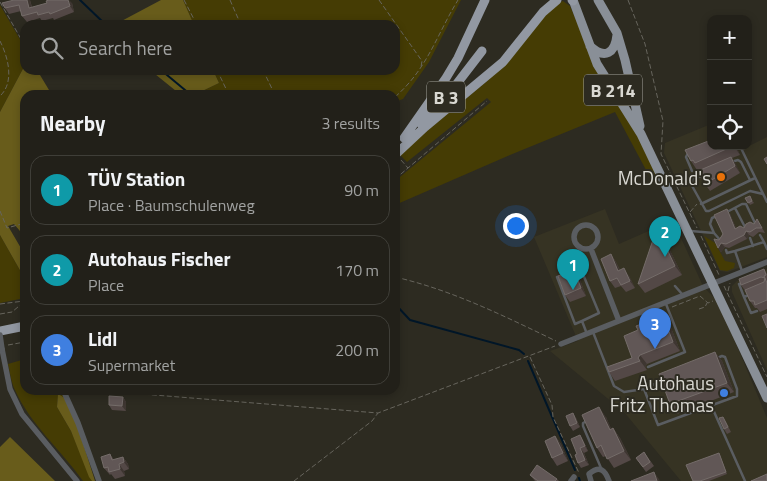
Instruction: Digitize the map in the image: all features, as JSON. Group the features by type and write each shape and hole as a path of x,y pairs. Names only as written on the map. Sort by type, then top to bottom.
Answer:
{"highway":[{"path":"404,138 450,72 485,0"},
{"path":"400,156 425,127 503,62 543,12 557,0"},
{"name":"B 3","path":"400,142 452,90 482,51"},
{"path":"0,330 20,327"}],"main road":[{"name":"B 214","path":"573,0 597,64 642,134 687,230 717,281 767,398"},
{"name":"B 214","path":"598,0 617,33 642,134"},
{"path":"588,44 596,52 608,53 615,47 617,33"}],"street":[{"path":"581,226 590,226 597,232 597,242 591,249 581,249 574,242 574,233 581,226"},
{"path":"591,249 619,321"},
{"path":"561,344 767,262"},
{"path":"0,335 10,389 22,414 77,481"},
{"path":"65,395 99,481"},
{"path":"591,481 590,474 594,470 601,468 605,471 609,481"}],"lane":[{"path":"692,171 686,154 695,150"},
{"path":"742,150 767,202"},
{"path":"727,164 735,160 741,162 750,180"},
{"path":"704,174 691,181 703,209 708,211 750,191 763,194"},
{"path":"701,204 755,178"},
{"path":"721,241 714,234 710,224 712,218 742,204 746,204 756,225"},
{"path":"735,208 746,230"},
{"path":"687,230 714,234"},
{"path":"760,235 767,249"},
{"path":"750,238 753,246"},
{"path":"726,250 727,253 735,252 764,242"},
{"path":"735,252 742,271"},
{"path":"565,274 557,277 576,324 598,314 580,267 573,271"},
{"path":"746,282 739,284 751,313 757,311"},
{"path":"675,286 683,295"},
{"path":"744,296 752,293"},
{"path":"648,367 685,352 665,303"},
{"path":"582,321 590,333 614,386 624,392 644,389 671,377"},
{"path":"644,389 658,425 737,396 738,393 725,357 716,358"},
{"path":"711,405 745,481"},
{"path":"590,420 583,423 583,426 601,468"}],"path":[{"path":"184,0 194,20"},
{"path":"230,0 239,20"},
{"path":"378,0 392,20"},
{"path":"400,93 409,85 427,60 458,0"},
{"path":"628,0 645,44 663,121 661,154 690,213 724,296 767,377"},
{"path":"0,2 20,37"},
{"path":"400,30 422,61 421,68"},
{"path":"0,42 9,70 8,83 0,96"},
{"path":"422,61 427,60"},
{"path":"219,75 227,90"},
{"path":"265,75 272,90"},
{"path":"400,175 487,102"},
{"path":"400,160 408,169"},
{"path":"690,213 698,198"},
{"path":"0,211 8,228 20,224"},
{"path":"400,278 422,283 466,299 561,344"},
{"path":"699,309 724,296 727,288 735,278"},
{"path":"668,309 700,296 708,303"},
{"path":"0,304 20,302"},
{"path":"0,314 12,312 20,305"},
{"path":"8,344 20,343"},
{"path":"154,395 378,413 561,344"},
{"path":"529,356 552,405 553,417 575,477 590,474"},
{"path":"294,481 372,421 378,413"}],"shaded area":[{"path":"161,0 183,0 192,20 123,20"},
{"path":"183,0 461,0 429,62 403,99 400,100 400,90 204,90 219,83 215,75 400,75 400,20 192,20"},
{"path":"563,1 570,6 595,65 639,135 659,180 653,183 615,112 400,203 400,177 491,102 487,98 407,162 400,153 486,82 546,11"},
{"path":"0,5 20,39 20,74 0,112"},
{"path":"20,74 40,75 49,90 20,90 20,231 14,224 8,226 20,246 20,270 0,235 0,112"},
{"path":"156,75 215,75 219,83 204,90 175,90"},
{"path":"707,126 707,150 752,150 752,144 767,137 767,257 728,272 720,271 664,153 665,143"},
{"path":"605,209 619,244 676,219 681,238 703,286 719,303 767,418 767,481 681,481 624,412 550,351 578,341 534,237"},
{"path":"0,235 20,270 20,299 0,303"},
{"path":"704,236 715,243 725,261 735,263 734,268 727,271 720,270"},
{"path":"767,269 767,370 732,292 732,286 737,281"},
{"path":"20,360 20,395 58,395 57,407 71,431 92,481 83,481 37,426 12,384 8,364"},
{"path":"58,395 60,395 65,398 77,424 95,481 92,481 89,477 71,431 57,407"},
{"path":"10,437 55,481 0,481 0,447"}],"building":[{"path":"14,0 27,0 29,8 47,3 46,1 49,0 68,0 70,6 50,14 49,12 38,15 37,12 22,16 19,5 5,8 2,3"},
{"path":"707,142 707,150 724,150 695,163 693,160 691,161 685,150"},
{"path":"731,157 735,166 705,184 698,171"},
{"path":"750,196 752,201 748,203 745,198"},
{"path":"727,209 735,229 740,226 744,228 750,222 754,224 757,219 762,228 756,228 750,232 746,231 744,235 726,244 721,243 718,248 714,239 719,240 723,234 714,215"},
{"path":"657,228 675,266 638,284"},
{"path":"611,254 618,271 624,268 630,281 621,285 617,278 610,281 601,259"},
{"path":"764,269 765,278 761,277 741,285 739,279"},
{"path":"574,270 581,288 565,295 558,276"},
{"path":"765,278 767,283 767,300 755,305 754,301 750,301 745,290 764,282"},
{"path":"767,314 767,328 762,316"},
{"path":"663,316 673,342 640,355 638,358 640,361 609,372 607,367 632,358 624,336 638,330 636,326"},
{"path":"715,352 727,383 670,404 659,374"},
{"path":"109,396 123,397 122,406 109,405"},
{"path":"599,407 610,430 613,428 624,451 607,459 601,445 597,448 582,415"},
{"path":"573,413 577,423 570,426 566,416"},
{"path":"723,417 728,427 724,429 719,418"},
{"path":"580,435 585,446 580,448 585,460 578,463 575,455 577,454 571,439"},
{"path":"555,436 563,453 552,458 545,441"},
{"path":"644,452 650,462 643,467 636,458"},
{"path":"719,453 726,472 700,481 693,481 686,465"},
{"path":"110,454 112,460 123,457 124,462 119,464 120,469 109,472 108,467 104,468 101,457"},
{"path":"537,465 557,479 555,481 538,481 530,475"},
{"path":"654,472 657,481 631,481"},
{"path":"767,474 767,481 751,481"}],"waterway":[{"path":"80,0 101,20"},
{"path":"167,75 185,90"},
{"path":"400,309 410,320 519,350 524,354"},
{"path":"528,361 575,470"}],"place":[{"name":"McDonald's","path":"721,177"},
{"name":"Autohaus Fischer","path":"665,257"},
{"name":"TÜV Station","path":"573,290"},
{"name":"Lidl","path":"655,349"},
{"name":"Autohaus Fritz Thomas","path":"724,393"}]}
